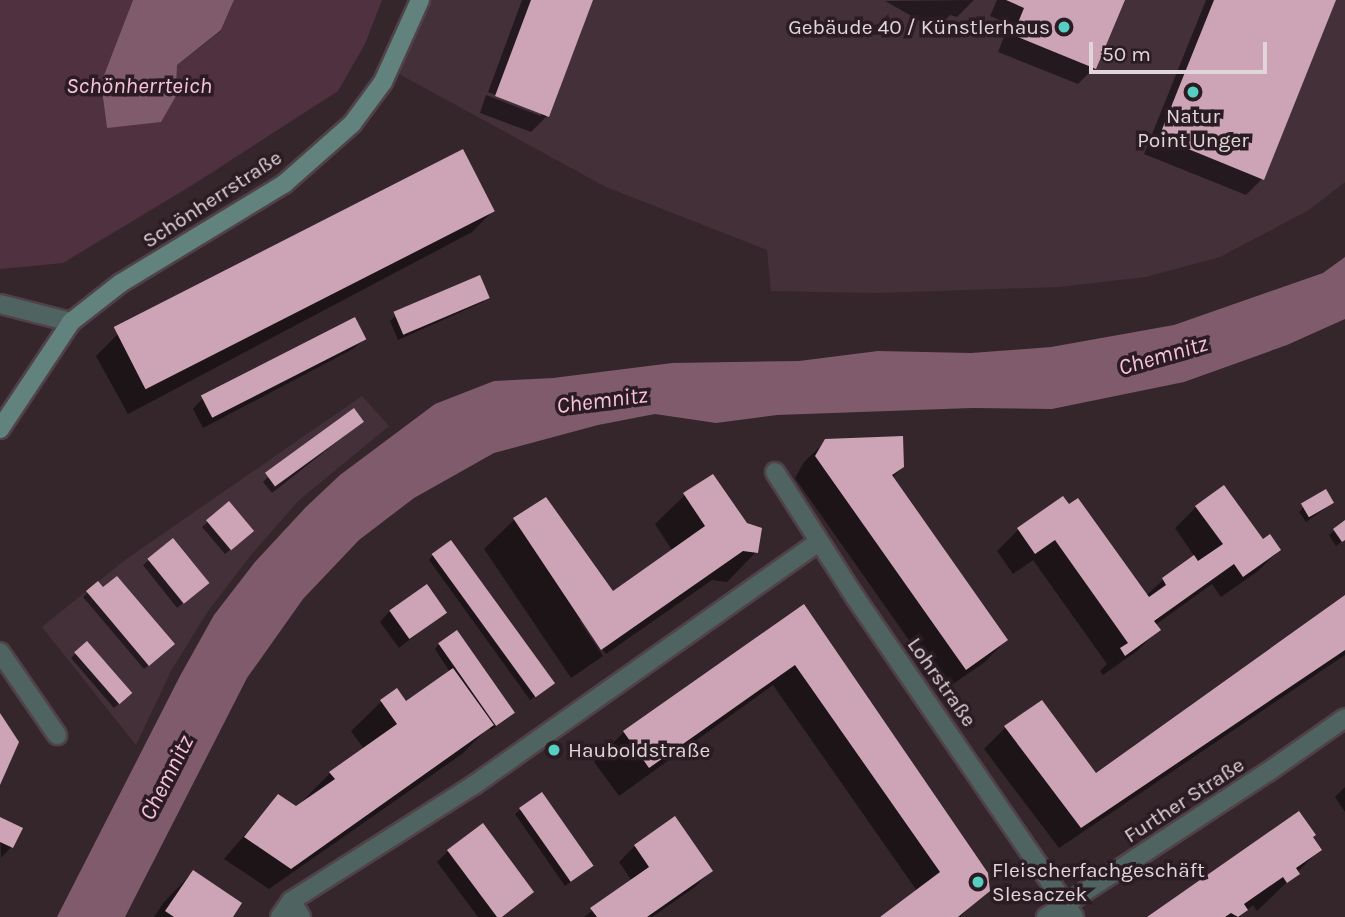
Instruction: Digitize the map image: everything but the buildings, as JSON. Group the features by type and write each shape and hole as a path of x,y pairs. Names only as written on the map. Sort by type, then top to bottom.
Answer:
{"main road":[{"name":"Schönherrstraße","path":"0,429 71,322 121,283 284,184 352,124 383,82 420,0"}],"street":[{"path":"0,304 71,322"},
{"name":"Lohrstraße","path":"775,472 819,542 1070,910"},
{"path":"280,917 291,901 474,785 819,542"},
{"path":"0,652 57,735"},
{"name":"Further Straße","path":"1046,917 1070,910 1345,718"},
{"path":"291,901 301,917"}],"shaded area":[{"path":"0,0 133,0 101,83 107,128 176,96 177,65 221,31 234,0 382,0 365,44 338,91 194,184 63,263 0,269"},
{"path":"430,0 1345,0 1345,182 1309,210 1220,257 1146,277 1059,287 876,293 771,291 767,250 606,187 399,74"},
{"path":"362,396 389,426 298,501 251,555 208,611 171,671 136,745 42,627 125,560"}],"water":[{"name":"Schönherrteich","path":"133,0 234,0 221,30 177,65 176,96 161,122 107,128 101,83"},
{"name":"Chemnitz","path":"1345,257 1345,319 1287,345 1184,382 1052,409 972,408 777,415 716,423 655,414 598,425 494,453 414,498 359,540 303,599 247,678 125,917 57,917 214,615 255,562 306,507 340,475 435,404 494,381 553,378 672,363 799,361 878,351 971,353 1051,347 1174,325 1323,273"}],"place":[{"name":"Gebäude 40 / Künstlerhaus","path":"1064,27"},
{"name":"Natur Point Unger","path":"1193,92"},
{"name":"Hauboldstraße","path":"554,750"},
{"name":"Fleischerfachgeschäft Slesaczek","path":"978,882"}]}
